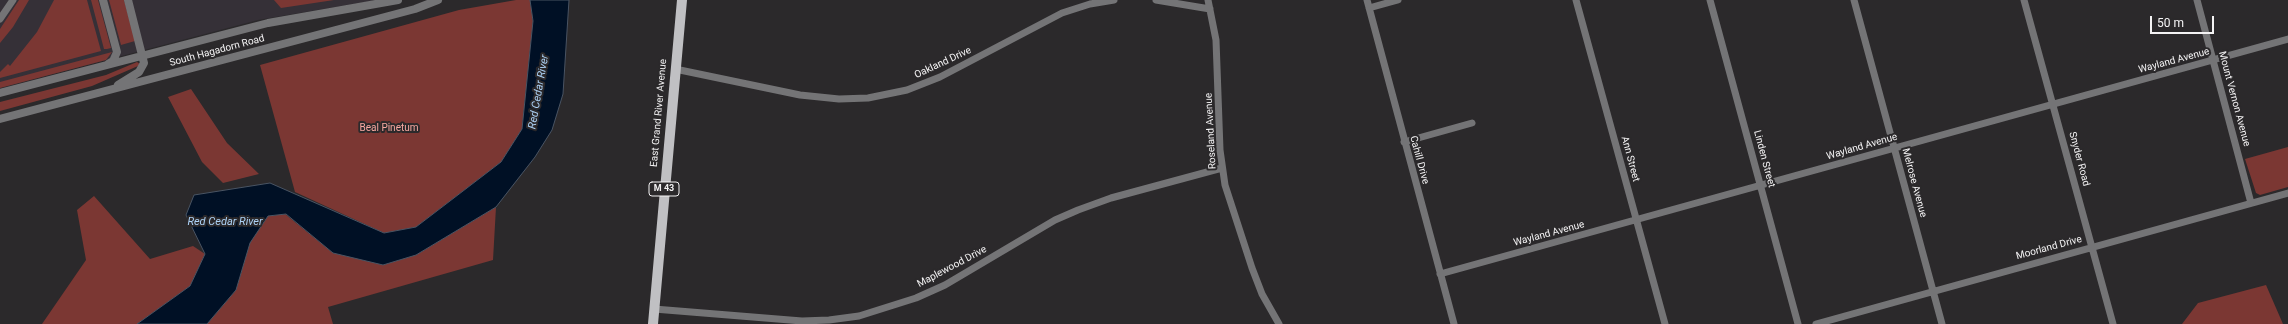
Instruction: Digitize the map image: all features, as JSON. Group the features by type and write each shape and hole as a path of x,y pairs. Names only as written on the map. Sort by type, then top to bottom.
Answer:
{"main road":[{"name":"East Grand River Avenue","path":"653,324 682,0"}],"street":[{"path":"0,19 13,0"},
{"path":"104,0 117,52 114,61 108,64"},
{"path":"108,90 139,72 144,63 128,0"},
{"name":"South Hagadorn Road","path":"0,93 268,23 398,0"},
{"name":"South Hagadorn Road","path":"0,119 415,9 438,0"},
{"name":"Oakland Drive","path":"676,69 800,95 839,99 888,95 940,78 1062,14 1090,4 1114,0"},
{"path":"1156,0 1210,9"},
{"name":"Roseland Avenue","path":"1208,0 1218,56 1222,168 1225,185 1252,268 1262,294 1278,324"},
{"name":"Cahill Drive","path":"1366,0 1454,324"},
{"path":"1369,8 1398,0"},
{"name":"Ann Street","path":"1576,0 1665,324"},
{"name":"Linden Street","path":"1710,0 1798,324"},
{"name":"Melrose Avenue","path":"1854,0 1942,324"},
{"name":"Snyder Road","path":"2024,0 2113,324"},
{"name":"Mount Vernon Avenue","path":"2197,0 2251,203"},
{"name":"Wayland Avenue","path":"1440,274 2288,39"},
{"path":"1404,142 1472,123"},
{"name":"Maplewood Drive","path":"654,309 795,320 828,320 859,316 916,298 945,285 1055,220 1078,210 1111,198 1222,168"},
{"name":"Moorland Drive","path":"1816,324 2288,192"}],"shaded area":[{"path":"0,0 377,0 258,20 0,88"}],"green space":[{"path":"19,0 29,0 13,27 0,43 0,29"},
{"path":"54,0 87,0 101,51 0,78 0,72 8,64 10,66 37,32"},
{"path":"91,0 98,0 111,48 104,49"},
{"path":"109,0 124,0 135,41 121,45"},
{"path":"274,0 334,0 281,8"},
{"name":"Beal Pinetum","path":"516,0 530,0 533,21 522,129 501,162 416,227 384,233 295,192 260,65 459,10"},
{"path":"112,52 106,60 0,88 0,82"},
{"path":"137,62 140,64 138,66 92,86 0,111 0,102 106,75"},
{"path":"191,89 227,143 259,174 223,183 202,162 168,97"},
{"path":"2288,147 2288,187 2260,195 2256,193 2245,159"},
{"path":"94,196 150,259 193,246 205,254 190,286 137,324 42,324 86,260 77,210"},
{"path":"496,207 493,260 328,307 333,324 207,324 236,290 250,242 268,216 285,214 333,253 416,255"},
{"path":"2266,285 2283,324 2182,324 2198,303"}],"water":[{"name":"Red Cedar River","path":"530,0 569,0 563,94 552,130 535,157 496,207 416,255 383,265 333,253 286,214 268,216 250,243 236,290 207,324 137,324 190,286 205,254 186,215 194,195 270,183 384,233 416,227 501,162 522,129 533,21"}]}
